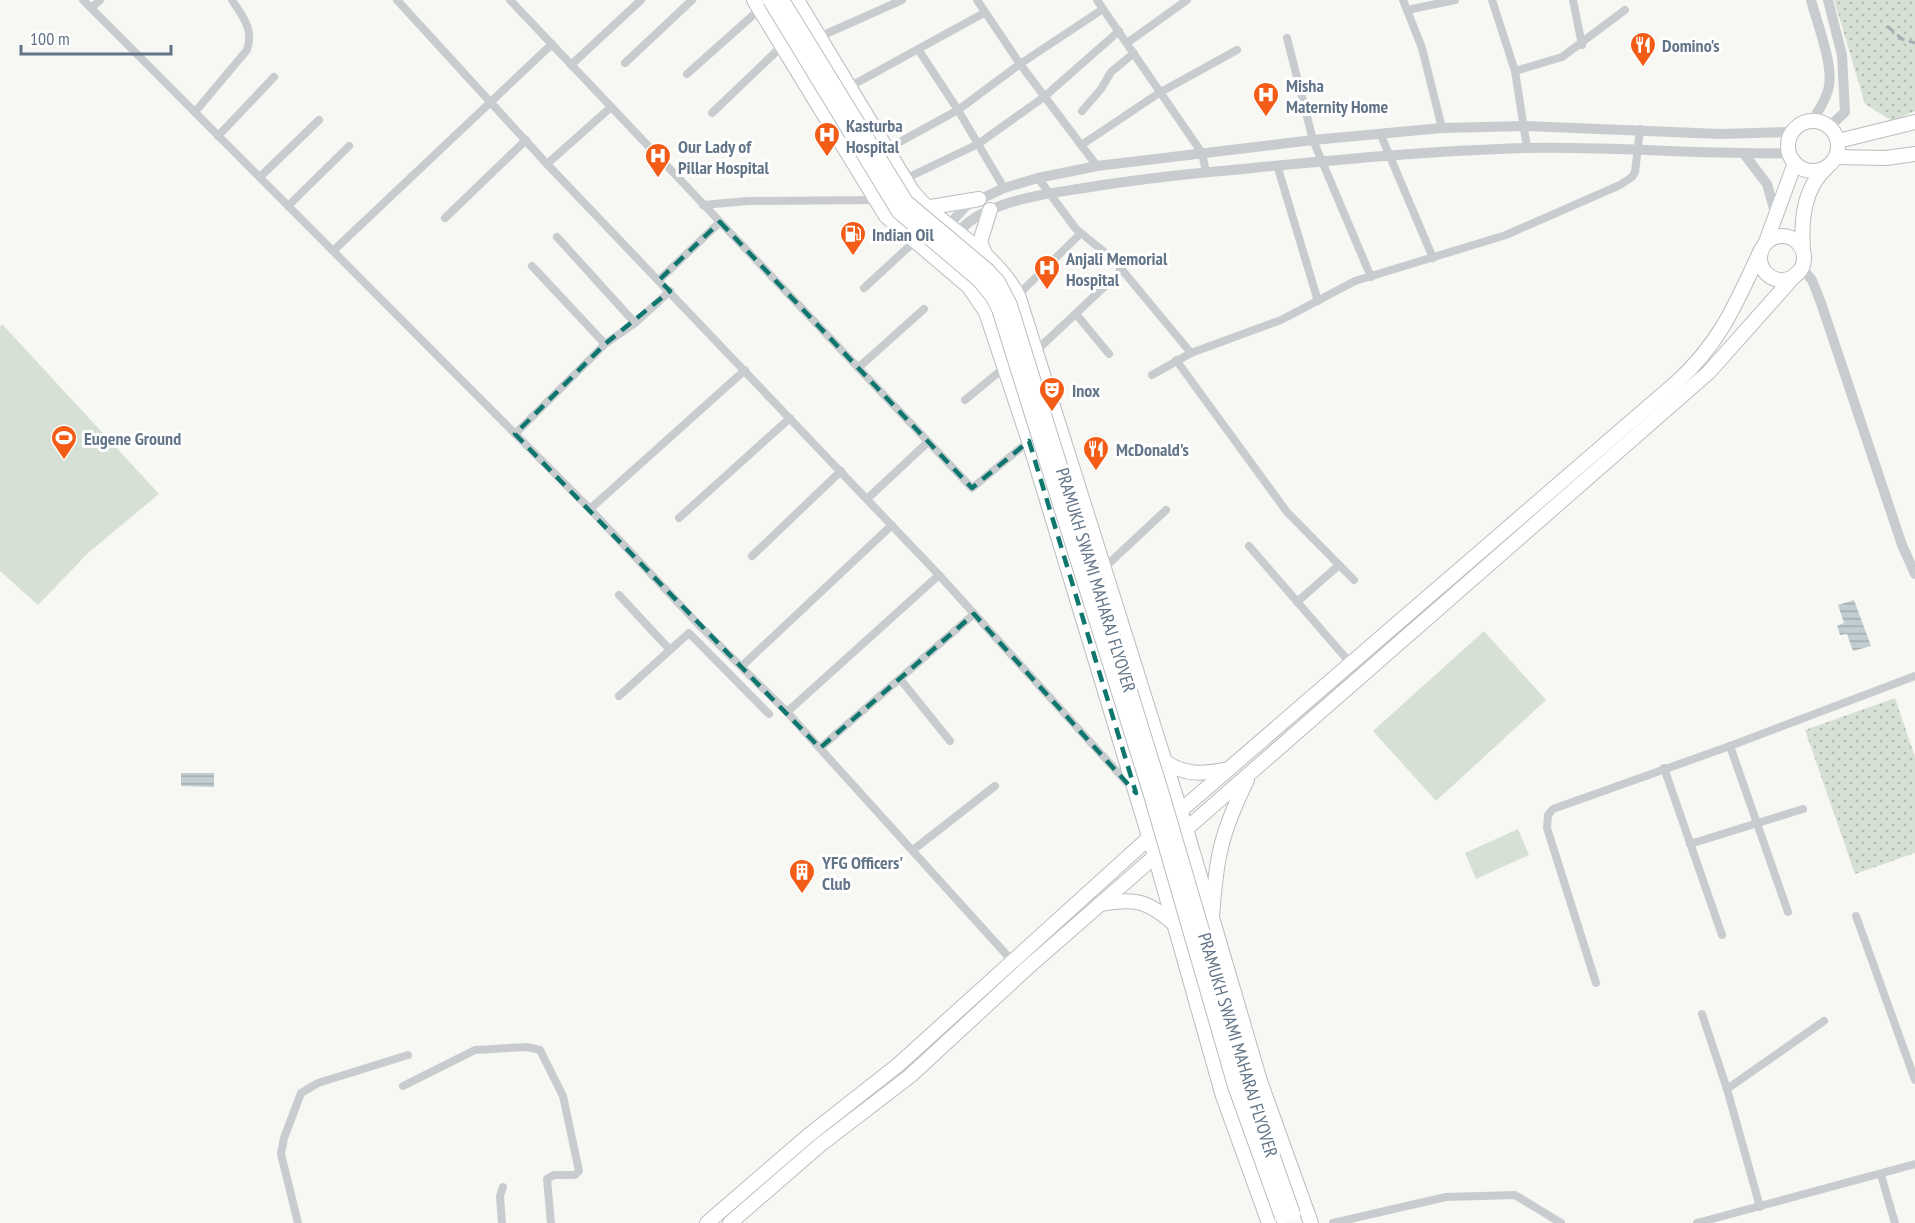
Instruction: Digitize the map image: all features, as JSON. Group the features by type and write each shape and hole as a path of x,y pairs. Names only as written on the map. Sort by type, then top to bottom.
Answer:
{"main road":[{"name":"PRAMUKH SWAMI MAHARAJ FLYOVER","path":"782,0 906,202 987,270 998,282 1010,304 1162,794 1246,1083 1297,1223"},
{"path":"797,0 905,179 926,208 999,267 1018,295 1181,811 1260,1081 1311,1223"},
{"name":"PRAMUKH SWAMI MAHARAJ FLYOVER","path":"761,3 899,212 979,280 999,309 1151,795 1235,1086 1284,1223"},
{"path":"761,3 782,46 875,200 896,228 979,299 1005,367 1029,441 1150,837 1223,1096 1269,1223"},
{"path":"707,1223 792,1149 898,1065 1150,837 1699,362 1721,334 1776,216 1792,158 1788,140 1791,132 1804,121 1813,120 1830,126 1838,141 1833,160 1814,179 1807,194 1800,265 1709,372 1100,904 910,1076 820,1145 730,1223"},
{"path":"1838,141 1915,122"},
{"path":"1792,158 1801,168 1817,171 1833,160 1886,158 1915,154"},
{"path":"926,208 979,199"},
{"path":"986,256 980,242 990,210"},
{"path":"1784,236 1797,242 1800,265 1785,279 1771,276 1761,265 1763,247 1770,239 1784,236"},
{"path":"1165,762 1180,770 1195,774 1230,768"},
{"path":"1212,916 1217,853 1224,829 1250,773"},
{"path":"1100,904 1127,900 1145,903 1174,924"}],"street":[{"path":"83,0 590,509 699,625 787,712 1023,972"},
{"path":"91,8 100,0"},
{"path":"195,112 247,50 251,37 248,25 232,0"},
{"path":"397,0 547,164 939,575 1136,793"},
{"path":"510,0 972,488 1029,441"},
{"path":"571,64 641,0"},
{"path":"625,63 692,0"},
{"path":"819,37 902,0"},
{"path":"977,0 1020,64 1083,144 1096,166"},
{"path":"1097,0 1202,153 1206,172"},
{"path":"1127,43 1187,0"},
{"path":"1403,0 1422,48 1442,128"},
{"path":"1407,10 1455,0"},
{"path":"1492,0 1515,71 1526,126 1527,148"},
{"path":"1573,0 1581,45"},
{"path":"1810,0 1830,71 1830,86 1813,120"},
{"path":"1828,0 1842,55 1845,112 1830,126"},
{"path":"687,74 761,3"},
{"path":"887,149 958,110 1020,64 1103,9"},
{"path":"1515,71 1562,57 1625,10"},
{"path":"849,87 984,13"},
{"path":"905,179 978,144 1044,97 1119,32"},
{"path":"1287,38 1313,140 1371,277"},
{"path":"333,251 552,44"},
{"path":"712,113 782,46"},
{"path":"918,49 958,110 1004,188"},
{"path":"1083,144 1159,93 1237,50"},
{"path":"1082,111 1101,89 1111,72 1134,53"},
{"path":"218,136 274,77"},
{"path":"547,164 611,107"},
{"path":"260,177 320,120"},
{"path":"931,256 966,206 1004,188 1038,178 1096,166 1313,140 1442,128 1526,126 1720,134 1791,132"},
{"path":"1152,375 1191,353 1281,320 1355,281 1506,235 1628,180 1635,172 1640,129"},
{"path":"1380,134 1432,258"},
{"path":"445,218 526,140"},
{"path":"288,206 349,146"},
{"path":"952,229 990,210 1050,193 1206,172 1389,154 1527,148 1638,148 1792,158"},
{"path":"1744,154 1767,184 1776,216"},
{"path":"1277,165 1318,301"},
{"path":"1038,178 1082,233 1122,270 1191,353"},
{"path":"703,205 748,201 875,200"},
{"path":"659,280 720,222"},
{"path":"1018,295 1082,233"},
{"path":"556,237 635,323"},
{"path":"864,288 914,242"},
{"path":"1800,265 1812,280 1821,303 1902,545 1915,574"},
{"path":"532,266 605,344"},
{"path":"1036,351 1122,270"},
{"path":"515,434 605,344 635,323 670,291"},
{"path":"858,368 924,309"},
{"path":"1076,314 1109,354"},
{"path":"1176,360 1287,512 1354,580"},
{"path":"965,400 1005,367"},
{"path":"590,509 744,370"},
{"path":"679,518 790,418"},
{"path":"867,499 928,442"},
{"path":"752,556 841,471"},
{"path":"1104,568 1166,510"},
{"path":"742,666 892,525"},
{"path":"1249,546 1351,664"},
{"path":"1297,602 1339,565"},
{"path":"787,712 939,575"},
{"path":"619,595 670,650"},
{"path":"820,748 974,614"},
{"path":"619,696 689,633 769,714"},
{"path":"1596,983 1547,828 1548,815 1560,804 1730,746 1915,676"},
{"path":"900,679 950,741"},
{"path":"1730,746 1788,912"},
{"path":"1664,768 1722,935"},
{"path":"913,850 995,786"},
{"path":"1690,844 1803,808"},
{"path":"1856,916 1915,1080"},
{"path":"1702,1014 1727,1089 1760,1207"},
{"path":"1727,1089 1824,1021"},
{"path":"403,1086 475,1050 527,1047 540,1050 563,1095 579,1171 575,1175 554,1175 547,1179 551,1223"},
{"path":"298,1223 281,1154 284,1138 301,1094 318,1083 408,1055"},
{"path":"1697,1223 1915,1164"},
{"path":"1881,1174 1895,1223"},
{"path":"502,1223 500,1196 503,1187"},
{"path":"1333,1223 1446,1197 1515,1195 1561,1223"}],"highlighted area":[{"path":"720,222 972,488 1029,441 1136,793 974,614 820,748 515,434 605,344 670,291 659,280"}],"shaded area":[{"path":"1834,0 1915,0 1915,111 1892,121 1865,104"},
{"name":"Eugene Ground","path":"2,324 159,494 88,553 38,605 0,571 0,327"},
{"path":"1854,600 1871,646 1853,651 1847,634 1840,635 1837,626 1844,623 1838,605"},
{"path":"1484,631 1546,700 1436,801 1373,731"},
{"path":"1895,698 1915,757 1915,853 1855,874 1805,730"},
{"path":"181,773 214,773 214,787 181,786"},
{"path":"1518,829 1529,855 1476,879 1465,853"}],"railway":[{"path":"1887,26 1902,39 1915,43"}],"place":[{"name":"Domino's","path":"1643,68"},
{"name":"Misha Maternity Home","path":"1266,118"},
{"name":"Kasturba Hospital","path":"827,158"},
{"name":"Our Lady of Pillar Hospital","path":"658,179"},
{"name":"Indian Oil","path":"853,257"},
{"name":"Anjali Memorial Hospital","path":"1047,291"},
{"name":"Inox","path":"1052,413"},
{"name":"Eugene Ground","path":"64,461"},
{"name":"McDonald's","path":"1096,472"},
{"name":"YFG Officers' Club","path":"802,895"}]}
